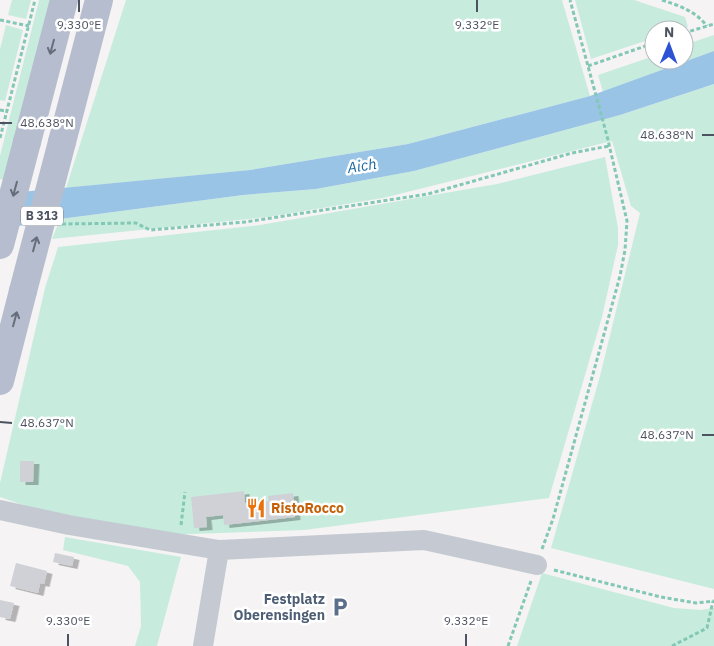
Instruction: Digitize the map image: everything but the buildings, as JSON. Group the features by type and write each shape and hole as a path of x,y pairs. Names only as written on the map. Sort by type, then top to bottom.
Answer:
{"main road":[{"name":"B 313","path":"0,245 64,0"},
{"name":"B 313","path":"0,381 99,0"}],"street":[{"path":"0,510 69,525 219,550 424,540 536,565"},
{"path":"203,646 219,550"}],"path":[{"path":"0,138 35,0"},
{"path":"508,646 553,519 625,250 627,221 591,73 570,0"},
{"path":"662,0 686,8 701,18 707,26"},
{"path":"0,20 29,26"},
{"path":"694,31 714,24"},
{"path":"588,66 644,47"},
{"path":"0,110 6,111"},
{"path":"59,224 136,223 150,230 245,222 428,194 572,154 609,146"},
{"path":"179,543 184,492"},
{"path":"536,565 661,597 696,603 713,601 707,628 672,646"}],"green space":[{"path":"12,0 31,0 26,19 8,15"},
{"path":"39,0 55,0 10,181 0,179 0,156"},
{"path":"126,0 562,0 590,96 408,144 250,170 66,188"},
{"path":"575,0 634,0 685,17 686,20 644,20 644,41 591,59"},
{"path":"6,25 23,30 5,101 0,100 0,49"},
{"path":"714,35 714,51 694,58 694,42"},
{"path":"644,59 644,70 663,70 603,92 598,75"},
{"path":"714,84 714,589 551,548 600,376 640,213 631,206 612,141 383,198 267,217 52,239 60,219 243,195 316,189 414,171 620,115"},
{"path":"605,157 618,228 618,245 602,317 549,498 304,530 163,535 29,507 0,497 0,483 45,288 58,247 260,225 497,184"},
{"path":"65,537 181,557 157,646 135,646 141,626 140,582 128,566 63,550"},
{"path":"542,573 674,608 701,610 714,608 714,646 517,646"}],"water":[{"name":"Aich","path":"714,51 714,84 620,115 414,171 316,189 243,195 60,219 0,229 0,194 250,170 408,144 590,96 662,70 694,70 694,58"}],"place":[{"name":"RistoRocco","path":"256,508"},
{"name":"Festplatz Oberensingen","path":"340,607"}]}
